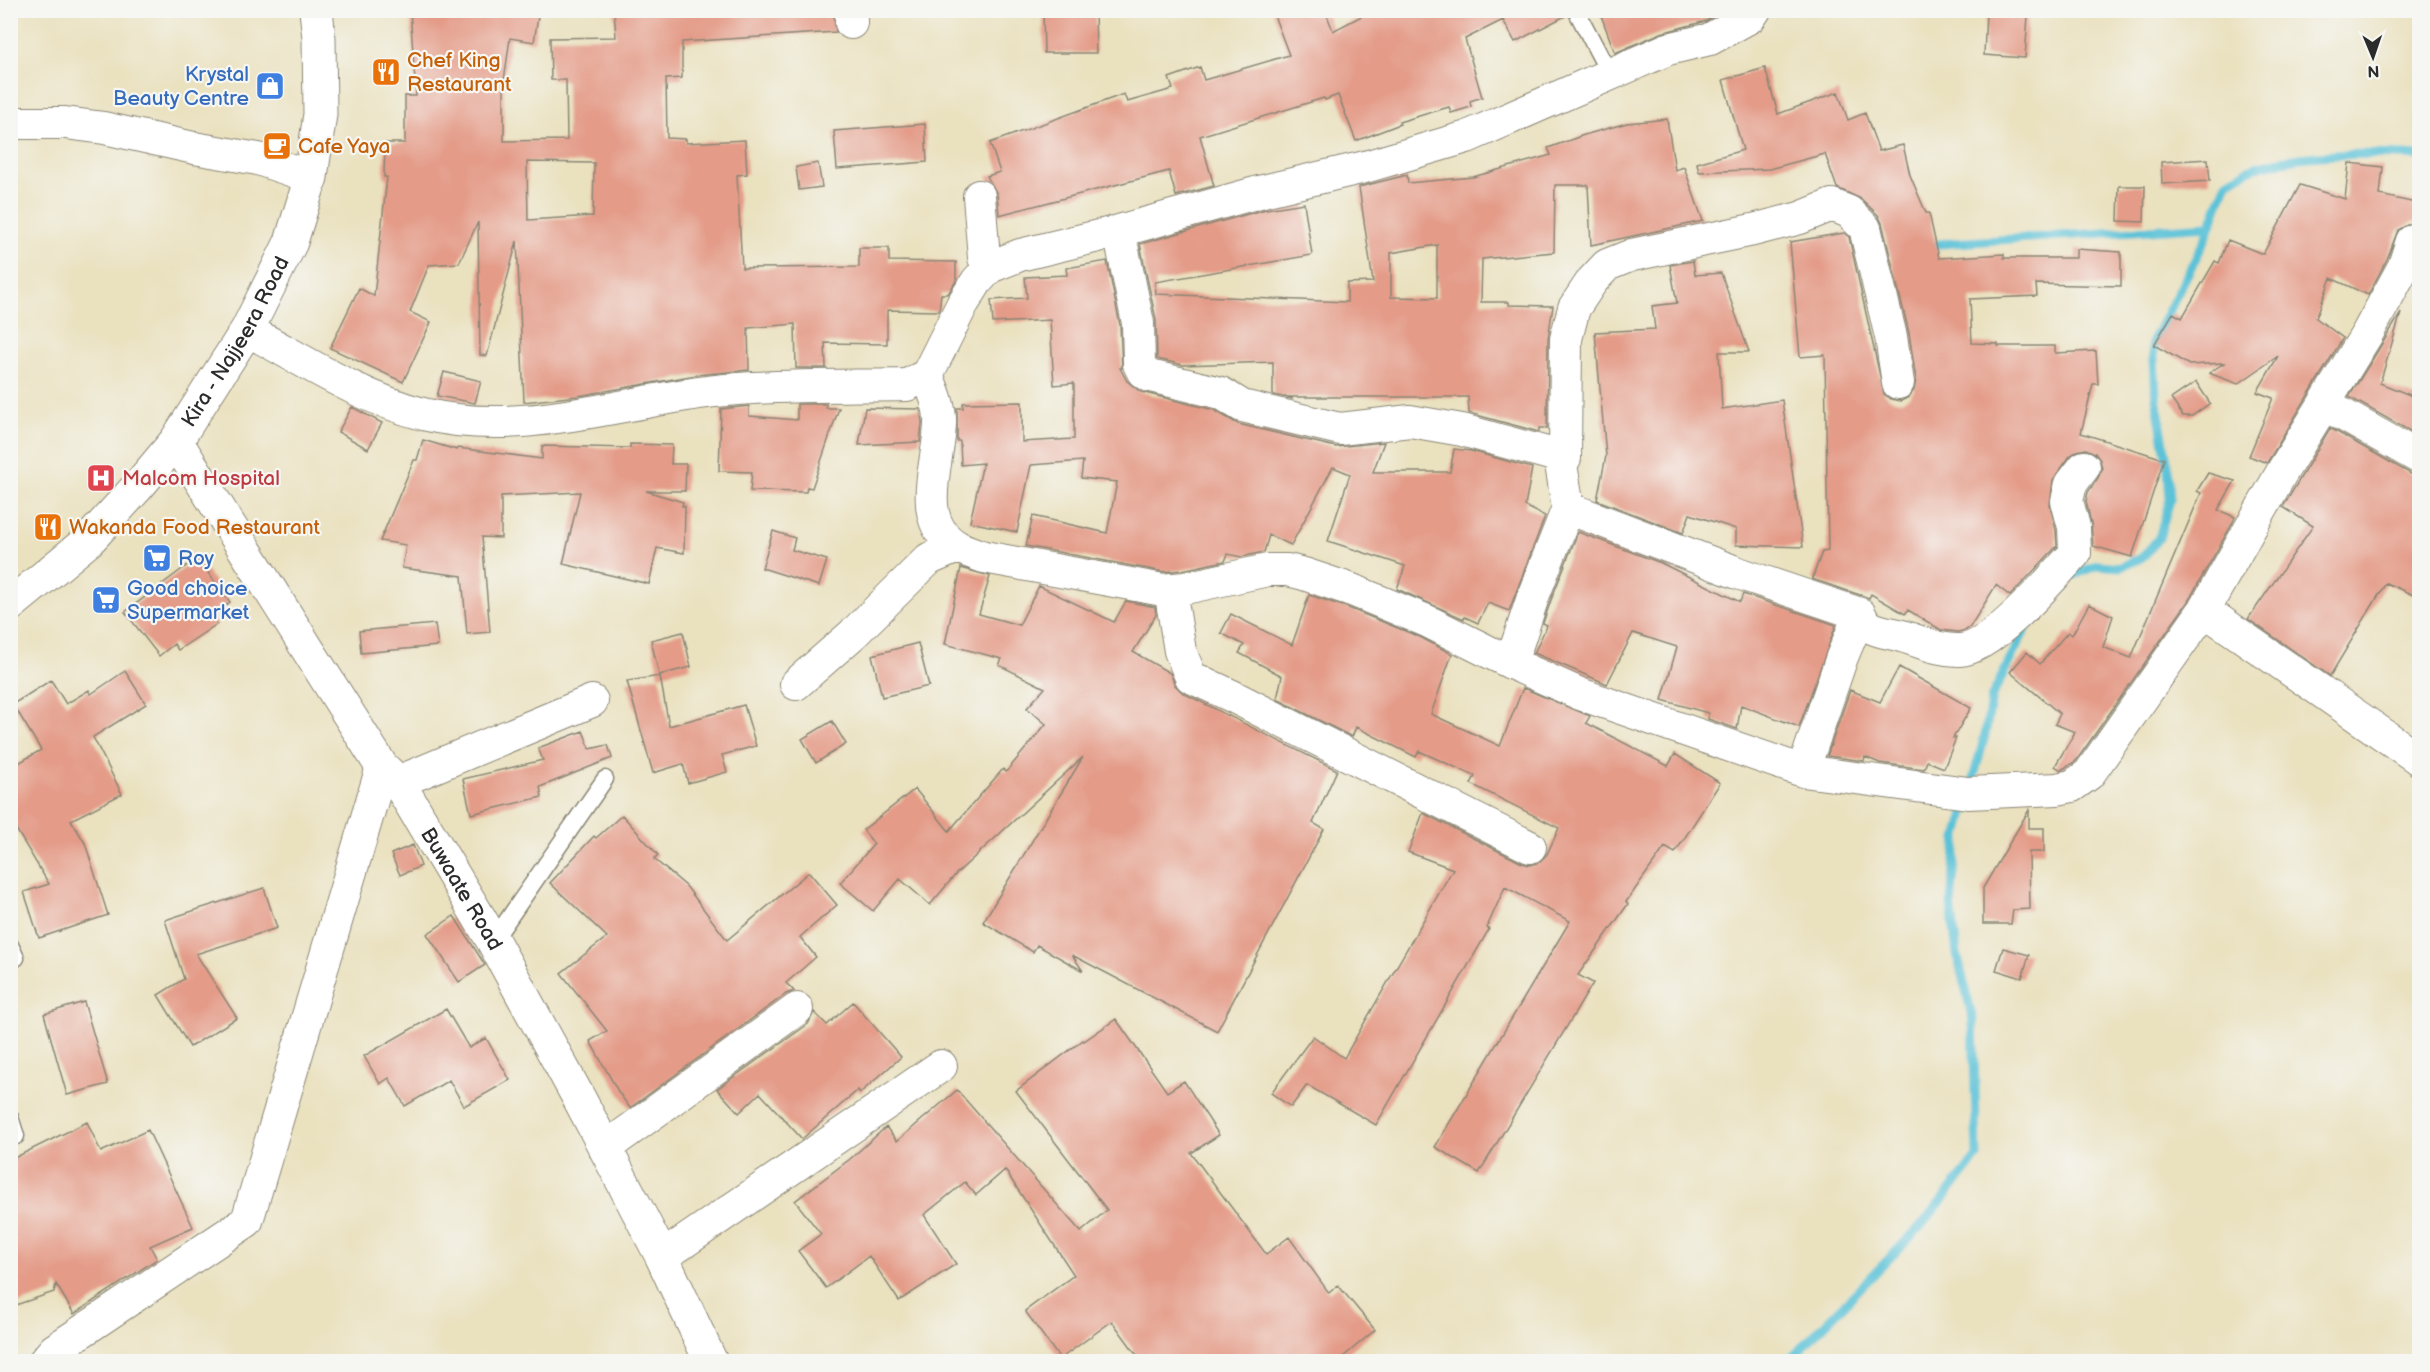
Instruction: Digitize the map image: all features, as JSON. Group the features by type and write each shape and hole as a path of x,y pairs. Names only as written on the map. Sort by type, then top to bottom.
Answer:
{"street":[{"name":"Kira - Najjeera Road","path":"10,605 89,540 176,441 247,330 291,242 311,177 320,114 319,38 316,10"},
{"path":"247,330 373,398 423,414 466,421 502,423 544,420 626,404 737,389 907,385 927,375 962,305 977,281 990,267 1020,255 1119,231 1263,191 1365,167 1467,137 1668,49 1710,39 1750,17 1755,10"},
{"path":"10,123 65,123 104,128 194,148 258,159 311,177"},
{"path":"979,196 984,258 990,267"},
{"path":"1511,663 1534,594 1568,508 1561,464 1565,458 1566,339 1574,308 1592,281 1607,265 1632,255 1800,218 1832,205 1849,212 1864,228 1891,337 1898,383"},
{"path":"1119,231 1138,323 1138,364 1143,372 1150,376 1221,393 1242,406 1340,429 1410,421 1462,430 1565,458"},
{"path":"927,375 937,400 940,422 932,490 934,522 943,535 957,547 984,557 1145,587 1170,589 1268,570 1288,570 1352,590 1427,621 1511,663 1630,712 1803,771 1953,791 2057,789 2081,782 2089,774 2204,610 2282,472 2378,315 2404,266 2412,241 2420,237"},
{"path":"2325,404 2420,458"},
{"name":"Buwaate Road","path":"176,441 390,774 493,940 662,1257 711,1362"},
{"path":"1860,614 1862,622 1874,630 1898,635 1940,649 1968,650 1981,643 2032,599 2075,553 2074,527 2067,501 2071,484 2084,467"},
{"path":"1568,508 1738,573 1860,614"},
{"path":"796,684 853,634 929,559 957,547"},
{"path":"1170,589 1180,651 1191,677 1530,846"},
{"path":"2204,610 2420,760"},
{"path":"1803,771 1842,657 1860,614"},
{"path":"44,1362 54,1350 247,1221 390,774 592,701"},
{"path":"605,1148 797,1009"},
{"path":"662,1257 941,1065"}],"lane":[{"path":"1576,10 1610,75"},
{"path":"493,940 605,779"},
{"path":"10,1117 16,1136"}],"building":[{"path":"410,10 539,10 534,42 510,38 504,81 504,141 567,140 566,80 551,80 550,38 616,37 614,10 833,10 836,32 682,42 682,78 666,79 667,138 686,139 686,143 745,140 747,174 737,175 742,268 859,267 859,248 889,248 889,261 956,262 956,281 948,294 941,294 939,311 887,310 887,344 825,343 826,368 796,368 795,324 748,328 749,370 696,375 578,396 524,402 517,241 487,356 480,355 478,222 459,263 429,265 410,312 431,322 403,382 330,348 359,288 374,296 387,177 384,177 385,143 405,143 405,96 416,96","holes":["527,162 594,163 593,216 528,220"]},
{"path":"1043,10 1095,10 1096,53 1044,53"},
{"path":"1272,10 1325,10 1333,31 1373,10 1566,10 1567,15 1515,42 1503,20 1465,39 1482,97 1470,101 1471,107 1451,113 1449,107 1399,122 1400,124 1356,141 1338,95 1325,100 1324,98 1200,136 1214,186 1176,196 1169,171 999,215 997,194 987,176 1000,172 990,143 1124,94 1127,102 1173,89 1169,78 1200,67 1204,80 1289,55"},
{"path":"1599,10 1719,10 1719,13 1706,21 1661,33 1615,53"},
{"path":"1986,12 2028,15 2025,58 1984,55"},
{"path":"1765,68 1778,114 1838,92 1848,120 1865,113 1879,151 1903,145 1910,175 1926,213 1929,213 1939,258 2004,254 2004,258 2076,258 2076,249 2121,252 2121,286 2036,284 2037,296 1970,299 1972,343 1998,344 1998,346 2055,346 2055,353 2096,351 2098,384 2093,384 2081,433 2164,459 2132,557 2093,546 2086,501 2088,492 2102,469 2095,453 2086,449 2070,456 2053,480 2050,505 2057,546 2010,596 1996,585 1966,630 1958,632 1941,630 1908,610 1905,614 1871,594 1869,598 1812,579 1822,552 1828,551 1825,355 1800,357 1790,242 1844,233 1849,237 1884,394 1891,399 1901,401 1909,397 1914,390 1916,380 1909,333 1882,223 1878,215 1861,199 1837,188 1825,154 1769,169 1699,172 1697,163 1743,150 1723,80"},
{"path":"1667,119 1675,170 1684,167 1703,221 1591,245 1588,185 1555,185 1554,252 1482,259 1481,302 1553,306 1548,339 1547,428 1539,428 1539,432 1469,413 1468,397 1285,397 1293,399 1273,395 1273,362 1183,365 1157,359 1156,320 1140,244 1266,209 1304,203 1312,255 1155,282 1156,294 1347,302 1347,283 1373,282 1359,187 1407,175 1408,183 1473,177 1551,155 1548,148 1627,123","holes":["1437,245 1437,298 1391,297 1391,253"]},
{"path":"925,124 927,162 837,169 834,131"},
{"path":"2208,159 2210,181 2162,184 2161,162"},
{"path":"818,163 822,187 799,190 796,167"},
{"path":"2349,163 2383,167 2380,195 2420,204 2417,220 2398,230 2387,259 2368,295 2331,278 2316,318 2343,338 2267,463 2249,456 2273,398 2257,392 2278,356 2238,384 2209,373 2224,363 2189,365 2154,345 2173,313 2182,318 2215,261 2219,263 2228,240 2263,254 2300,185 2345,199"},
{"path":"2119,186 2145,186 2144,222 2118,221"},
{"path":"1107,261 1120,325 1122,368 1120,368 1127,381 1141,392 1214,410 1238,424 1336,447 1384,442 1373,472 1450,472 1454,449 1471,451 1532,468 1525,506 1545,516 1509,611 1488,603 1478,623 1465,617 1464,619 1397,589 1405,566 1328,541 1350,474 1333,467 1291,545 1269,535 1264,552 1241,557 1228,554 1225,561 1182,570 1164,572 1026,546 1033,516 1107,533 1117,482 1081,478 1083,461 1031,465 1017,532 970,522 983,463 961,465 960,441 957,441 957,408 963,408 963,403 1022,402 1022,442 1074,439 1074,383 1054,385 1050,320 993,323 991,300 1027,298 1025,277 1067,275 1066,268"},
{"path":"1693,261 1695,275 1721,273 1749,352 1719,352 1722,409 1782,400 1803,547 1736,545 1736,529 1690,514 1683,533 1597,500 1606,456 1595,332 1655,329 1652,306 1677,303 1670,265"},
{"path":"2401,313 2380,383 2420,399 2420,423 2415,434 2349,397"},
{"path":"444,372 481,381 475,403 437,396"},
{"path":"2196,382 2210,403 2192,416 2183,416 2171,399"},
{"path":"797,404 826,404 826,408 839,408 812,488 807,487 806,492 750,491 752,472 719,471 721,409 749,406 749,416 797,420"},
{"path":"352,407 382,423 368,449 338,432"},
{"path":"865,408 920,409 922,423 920,442 859,445"},
{"path":"2330,428 2411,474 2420,476 2420,598 2386,583 2330,676 2248,619 2313,526 2283,507"},
{"path":"423,440 457,450 458,448 542,459 542,446 630,448 630,444 672,445 671,464 686,464 685,491 646,491 683,502 682,506 685,506 684,553 657,548 649,584 563,564 580,492 501,496 501,538 482,537 490,632 467,634 462,576 402,568 406,545 380,541 414,460 417,460"},
{"path":"2208,473 2235,481 2218,510 2235,517 2232,524 2187,603 2076,761 2061,770 2055,766 2075,732 2055,724 2060,714 2010,672 2027,652 2040,664 2068,632 2072,635 2089,604 2113,616 2103,647 2131,658 2201,493 2197,491"},
{"path":"773,531 795,538 792,550 827,560 819,586 762,568"},
{"path":"1578,532 1661,563 1740,602 1743,594 1836,625 1799,727 1741,705 1737,729 1708,719 1708,713 1662,700 1677,647 1633,633 1607,684 1534,653 1547,625 1543,623"},
{"path":"197,558 230,602 212,616 217,624 178,650 174,644 159,656 125,612"},
{"path":"961,568 990,576 979,614 1019,625 1039,586 1114,622 1126,601 1155,607 1156,615 1133,652 1170,673 1175,685 1183,693 1337,770 1313,823 1324,829 1217,1031 1072,955 1083,971 1037,945 1033,952 983,922 1083,757 956,874 930,905 900,879 873,911 840,883 874,844 863,830 915,789 949,831 1003,769 1006,772 1046,724 1027,708 1045,688 999,665 1002,659 945,644"},
{"path":"1309,595 1346,607 1420,637 1452,654 1431,714 1500,746 1523,688 1590,716 1586,723 1668,766 1675,754 1720,783 1675,853 1665,847 1578,975 1593,983 1479,1173 1435,1147 1570,921 1505,887 1487,927 1489,929 1376,1125 1307,1085 1291,1107 1271,1093 1313,1036 1344,1058 1453,869 1408,852 1423,813 1530,865 1539,862 1547,854 1559,828 1471,784 1475,776 1419,751 1416,757 1356,727 1352,737 1277,699 1282,676 1239,653 1244,645 1221,633 1231,614 1292,645"},
{"path":"435,624 438,646 361,653 359,631"},
{"path":"683,632 691,667 659,675 651,640"},
{"path":"918,643 929,686 882,697 872,655"},
{"path":"1899,667 1971,708 1953,738 1956,738 1944,768 1927,761 1924,769 1880,763 1865,757 1864,761 1827,756 1850,690 1880,702"},
{"path":"125,671 146,704 93,737 122,794 71,820 85,843 108,915 39,938 24,892 49,884 10,819 10,768 41,750 13,704 51,680 66,704 89,690 91,694"},
{"path":"660,676 669,726 744,705 756,746 722,755 727,772 688,783 683,764 653,773 627,681"},
{"path":"832,721 846,744 816,763 802,739"},
{"path":"583,731 590,749 608,745 612,758 540,787 542,797 471,814 463,779 543,760 538,748"},
{"path":"2029,810 2029,828 2044,828 2044,852 2029,852 2030,909 2013,910 2011,924 1983,924 1983,888"},
{"path":"622,815 658,855 654,859 686,886 727,940 809,872 837,905 800,937 816,957 786,983 794,991 786,994 630,1108 590,1041 607,1031 561,973 607,937 550,883 594,836 596,838"},
{"path":"413,845 421,866 400,875 391,854"},
{"path":"264,888 277,928 196,954 237,1018 190,1047 158,995 184,979 165,920"},
{"path":"454,916 485,965 459,982 427,934"},
{"path":"2003,948 2029,955 2022,978 1996,970"},
{"path":"84,1002 108,1084 67,1095 44,1014"},
{"path":"853,1002 901,1057 860,1093 858,1090 802,1139 760,1093 739,1113 717,1089 808,1024 814,1012 827,1025"},
{"path":"446,1009 469,1048 486,1038 510,1080 464,1106 449,1080 405,1106 389,1078 380,1084 364,1056"},
{"path":"1116,1019 1167,1092 1184,1081 1219,1135 1191,1153 1266,1254 1289,1237 1329,1293 1338,1285 1375,1330 1337,1362 1142,1362 1112,1321 1060,1359 1025,1311 1074,1275 1005,1170 976,1195 965,1182 924,1215 956,1264 899,1301 869,1256 826,1288 798,1251 821,1234 795,1201 850,1159 886,1127 897,1141 957,1090 1081,1232 1107,1210 1016,1091 1083,1040"},
{"path":"87,1122 101,1152 148,1130 193,1227 150,1246 157,1259 74,1314 56,1284 54,1292 10,1307 10,1160"}],"waterway":[{"path":"2067,578 2097,565 2121,567 2143,557 2159,538 2170,500 2168,468 2156,397 2153,341 2206,238 2227,182 2256,167 2317,156 2358,154 2420,156"},
{"path":"1939,244 2210,226"},
{"path":"1788,1362 1921,1226 1977,1157 1973,1020 1957,954 1951,903 1957,839 1985,735 1992,696 2032,616"}],"place":[{"name":"Chef King Restaurant","path":"386,72"},
{"name":"Krystal Beauty Centre","path":"270,86"},
{"name":"Cafe Yaya","path":"277,146"},
{"name":"Malcom Hospital","path":"101,478"},
{"name":"Wakanda Food Restaurant","path":"48,527"},
{"name":"Roy","path":"157,558"},
{"name":"Good choice Supermarket","path":"106,600"}]}
